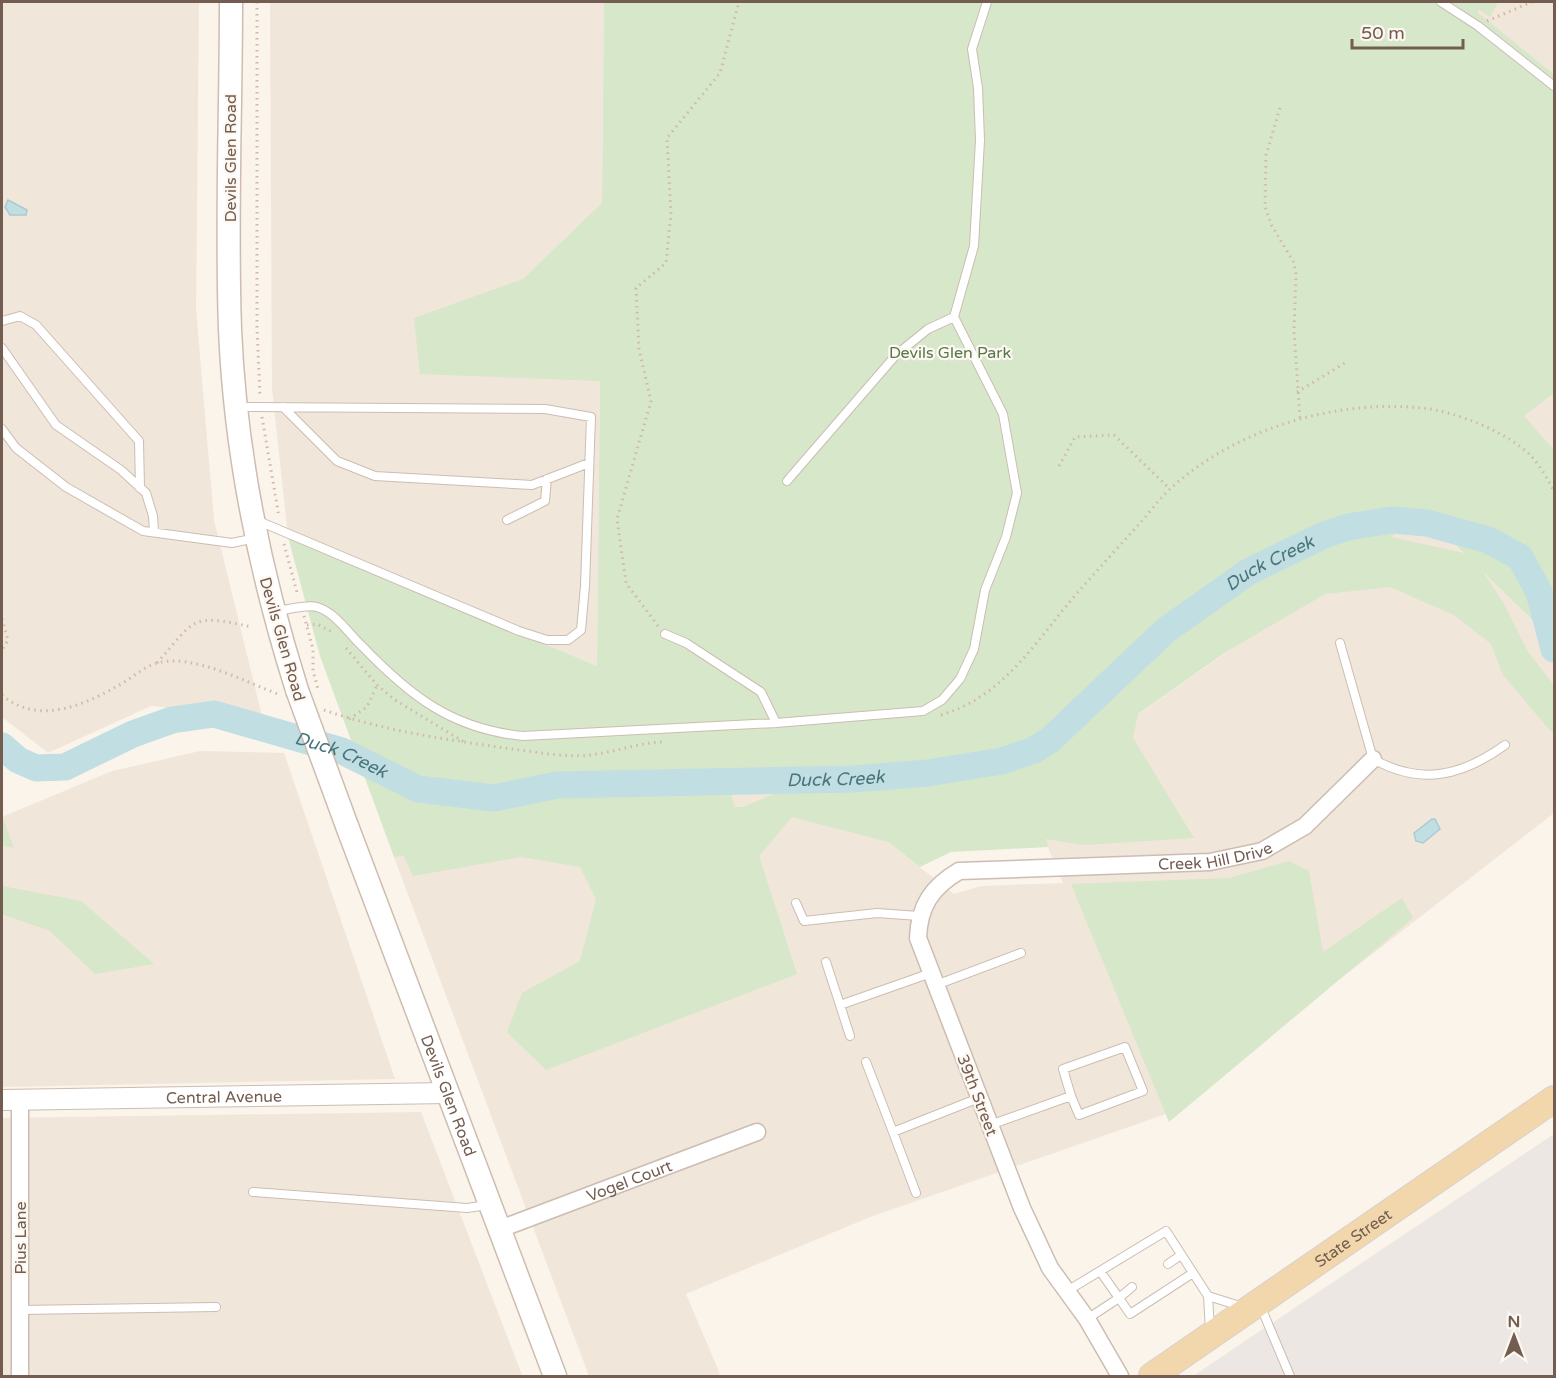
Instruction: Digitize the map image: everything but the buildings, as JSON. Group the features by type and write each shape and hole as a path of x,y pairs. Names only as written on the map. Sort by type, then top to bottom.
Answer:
{"main road":[{"name":"Devils Glen Road","path":"231,2 230,329 237,406 255,529 272,611 292,693 347,826 555,1377"},
{"name":"State Street","path":"1152,1377 1554,1099"}],"street":[{"name":"Creek Hill Drive","path":"919,916 940,883 959,871 1210,862 1262,851 1305,826 1372,759"},
{"name":"39th Street","path":"919,916 918,938 1022,1208 1050,1268 1087,1319 1120,1377"},
{"name":"Central Avenue","path":"11,1100 448,1093"},
{"name":"Pius Lane","path":"11,1100 21,1310 20,1377"},
{"name":"Vogel Court","path":"500,1229 757,1132"}],"lane":[{"path":"272,611 316,606 331,615 396,682 434,709 465,724 498,734 523,736 776,723 923,711 942,700 960,679 974,649 985,590 1006,537 1017,493 1003,414 954,317 974,246 979,194 980,140 978,88 972,49 987,2"},
{"path":"1441,2 1478,26 1554,86"},
{"path":"2,321 20,316 36,325 139,441 140,488"},
{"path":"787,481 896,355 928,329 954,317"},
{"path":"2,348 56,425 121,470 146,493 154,532"},
{"path":"2,429 16,448 66,487 143,531 232,543 255,529 281,530 519,631 547,640 568,640 581,630 591,417 545,409 237,406"},
{"path":"283,407 337,461 375,476 532,485 589,463"},
{"path":"507,520 544,501 547,479"},
{"path":"665,634 687,643 761,692 776,723"},
{"path":"1340,643 1372,759 1389,768 1412,773 1452,773 1483,761 1505,745"},
{"path":"796,903 804,921 877,913 919,916"},
{"path":"840,1005 1021,953"},
{"path":"826,962 850,1036"},
{"path":"1125,1047 1143,1091 1079,1115 1071,1096 1063,1069 1125,1047"},
{"path":"866,1062 916,1193"},
{"path":"990,1125 1071,1096"},
{"path":"893,1132 979,1098"},
{"path":"253,1192 467,1208 491,1204"},
{"path":"1067,1291 1166,1231 1208,1296 1211,1337"},
{"path":"1168,1264 1181,1255"},
{"path":"1100,1270 1130,1314 1193,1273"},
{"path":"1087,1319 1132,1287"},
{"path":"1208,1296 1256,1307 1290,1377"},
{"path":"21,1310 216,1307"}],"path":[{"path":"257,2 257,328 261,406 281,530 313,650 313,671 319,695"},
{"path":"665,634 626,583 617,519 651,401 639,349 636,288 666,262 671,214 667,138 720,73 739,2"},
{"path":"1478,26 1532,2"},
{"path":"1280,108 1266,154 1265,207 1272,226 1293,261 1296,272 1294,332 1300,418"},
{"path":"1297,392 1345,363"},
{"path":"932,716 943,715 984,696 1016,668 1088,579 1170,489 1234,446 1264,430 1300,418 1400,406 1438,410 1476,423 1507,439 1532,456 1554,491"},
{"path":"1059,466 1075,437 1114,435 1170,489"},
{"path":"2,619 8,640 2,651"},
{"path":"2,695 22,709 42,712 65,710 121,684 157,663 179,634 190,624 200,621 218,621 252,627"},
{"path":"157,663 181,662 206,666 292,693"},
{"path":"350,719 367,707 376,685"},
{"path":"318,708 350,719 457,741 553,754 589,755 642,743 664,742"}],"shaded area":[{"path":"2,2 199,2 196,309 214,520 262,716 151,706 48,753 2,717"},
{"path":"270,2 604,2 597,666 288,537 272,388"},
{"path":"1477,2 1554,2 1554,74 1477,13"},
{"path":"1554,393 1554,457 1523,416"},
{"path":"1423,514 1554,641 1554,813 1166,1114 870,1217 686,1294 720,1374 716,1376 589,1376 394,857 738,819 731,794 809,780 954,894 981,886 1063,883 1025,794"},
{"path":"200,751 284,753 395,1079 2,1087 2,817 112,771"},
{"path":"421,1112 522,1375 2,1376 2,1118"},
{"path":"1554,1134 1554,1376 1193,1376"}],"green space":[{"name":"Devils Glen Park","path":"604,2 1498,2 1490,17 1478,9 1478,13 1554,74 1554,393 1524,416 1554,450 1554,641 1483,572 1503,602 1528,652 1554,685 1554,735 1503,675 1491,644 1454,615 1390,587 1325,594 1226,652 1138,714 1133,738 1194,838 1084,845 1046,839 1048,847 951,852 920,867 888,842 792,817 759,856 797,974 546,1070 507,1032 522,993 580,961 596,899 580,867 521,857 413,876 404,856 394,857 320,656 288,537 597,666 600,381 420,374 414,318 523,279 602,203","holes":["1423,514 1464,553 1391,537","809,780 819,789 781,791 743,807 735,807 731,794"]},
{"path":"2,816 14,848 2,845"},
{"path":"1289,861 1309,871 1323,952 1402,898 1413,918 1169,1122 1071,884 1229,878"},
{"path":"2,886 81,901 154,964 95,974 50,931 2,914"}],"water":[{"path":"8,200 27,210 26,215 10,215 5,207"},
{"path":"1435,819 1440,829 1423,843 1416,841 1414,833"}],"waterway":[{"name":"Duck Creek","path":"2,746 18,760 36,768 65,767 133,734 172,720 214,714 342,751 418,789 494,798 557,785 854,779 928,773 1002,761 1034,750 1050,740 1166,630 1248,572 1324,535 1348,527 1392,520 1427,523 1488,540 1520,557 1539,592 1554,649"}]}
